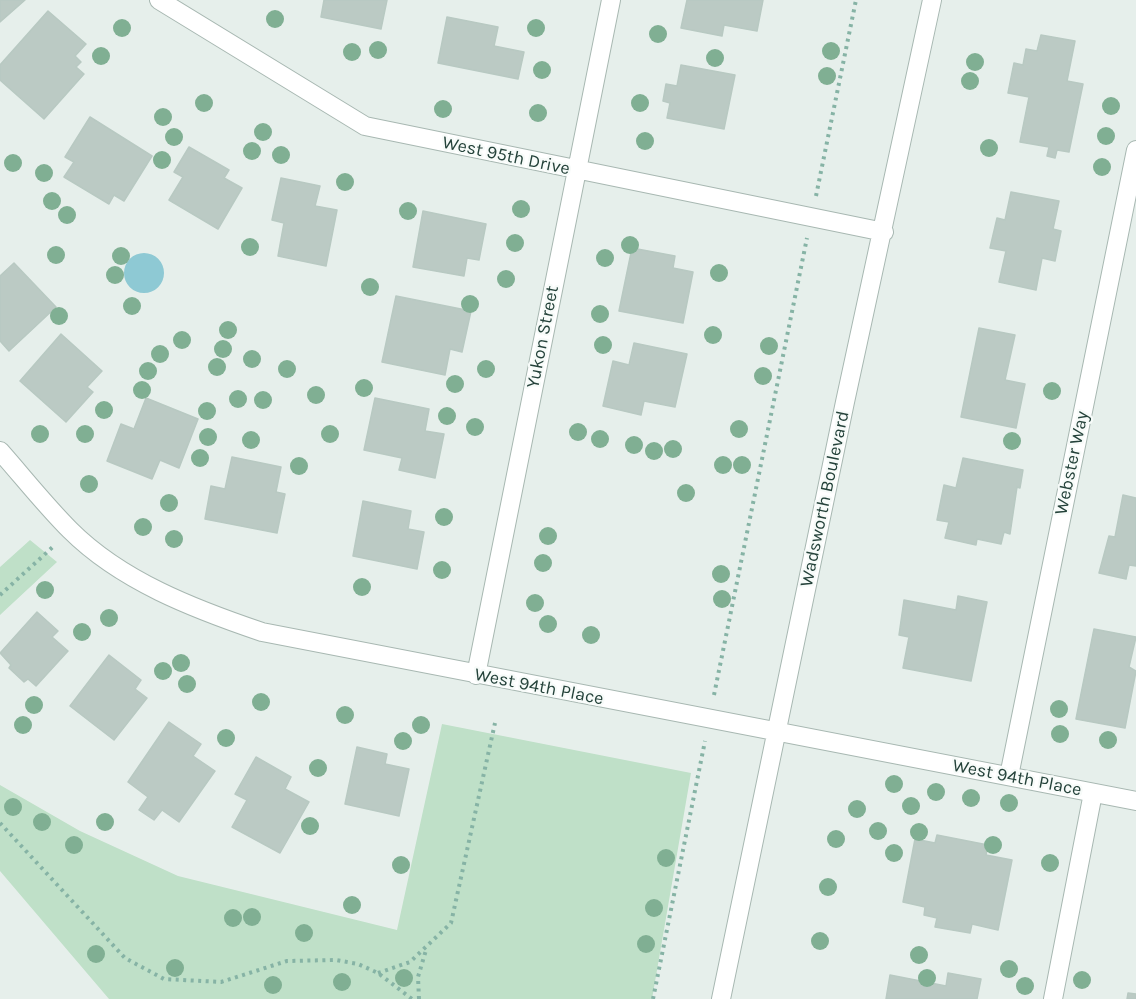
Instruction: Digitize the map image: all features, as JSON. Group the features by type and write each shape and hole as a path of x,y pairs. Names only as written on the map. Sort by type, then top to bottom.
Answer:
{"street":[{"name":"West 95th Drive","path":"159,0 365,126 576,171 884,232"},
{"name":"Yukon Street","path":"476,675 611,0"},
{"name":"Wadsworth Boulevard","path":"721,999 845,402 884,232 932,0"},
{"name":"Webster Way","path":"1009,776 1136,150"},
{"name":"West 94th Place","path":"0,451 70,531 109,561 151,587 206,612 262,632 776,734 1136,801"},
{"path":"1053,999 1093,793"}],"path":[{"path":"653,999 856,0"},
{"path":"0,595 70,531"},
{"path":"378,973 411,963 451,923 495,723"},
{"path":"0,823 125,958 164,978 221,982 237,979 287,961 311,958 358,964 378,973 412,999"},
{"path":"419,999 418,977 427,947"}],"green space":[{"path":"30,540 57,562 0,615 0,567"},
{"path":"442,724 691,773 652,999 109,999 0,871 0,785 80,831 178,876 397,930"}],"water":[{"path":"144,253 152,254 158,259 163,265 163,281 158,287 152,292 144,293 136,292 130,287 125,281 124,273 125,265 130,259 136,254"}],"building":[{"path":"0,0 25,0 0,22"},
{"path":"324,0 387,0 381,29 321,17"},
{"path":"687,0 763,0 757,31 724,25 722,36 681,28"},
{"path":"48,11 86,44 75,56 81,62 76,67 84,74 44,119 0,80 0,65"},
{"path":"447,17 498,27 494,46 524,52 518,79 438,63"},
{"path":"1041,35 1075,41 1067,81 1083,84 1069,152 1057,150 1055,158 1047,156 1049,147 1020,142 1029,97 1008,93 1014,63 1023,65 1026,49 1037,51"},
{"path":"681,65 735,75 724,129 667,118 670,103 663,101 666,84 677,86"},
{"path":"90,117 152,156 124,201 114,195 109,204 64,177 74,162 65,157"},
{"path":"189,147 229,170 224,178 242,188 218,229 169,200 183,177 174,172"},
{"path":"281,178 320,186 315,206 337,210 326,266 278,256 284,223 272,220"},
{"path":"1011,192 1059,201 1053,229 1061,231 1055,261 1042,258 1036,290 999,282 1006,251 990,248 997,218 1005,220"},
{"path":"423,211 486,224 479,260 467,258 464,276 413,267"},
{"path":"632,248 675,256 673,268 693,272 683,323 619,311"},
{"path":"14,263 56,307 9,351 0,341 0,276"},
{"path":"396,296 471,311 462,352 450,349 445,375 382,362"},
{"path":"979,328 1015,335 1005,380 1025,384 1016,428 961,417"},
{"path":"61,334 102,371 87,387 93,392 66,422 20,381"},
{"path":"634,343 687,354 675,407 644,401 641,415 603,406 613,361 629,365"},
{"path":"146,398 198,419 179,468 160,460 152,479 107,461 121,424 134,429"},
{"path":"375,398 429,409 425,431 444,434 435,478 399,470 402,458 364,450"},
{"path":"232,457 281,467 276,492 285,494 277,533 205,519 211,486 225,489"},
{"path":"963,458 1023,470 1020,488 1017,487 1010,534 1004,532 1001,544 977,539 976,545 945,538 949,522 937,520 944,485 956,488"},
{"path":"1123,495 1136,498 1136,566 1129,565 1126,579 1099,573 1109,536 1115,537"},
{"path":"363,501 411,511 408,529 424,532 417,569 353,556"},
{"path":"958,596 987,602 971,681 903,668 909,637 899,635 904,600 956,610"},
{"path":"37,612 58,631 52,637 68,651 36,686 28,679 24,682 9,668 11,665 0,653"},
{"path":"1094,629 1136,637 1129,667 1136,671 1125,728 1076,719"},
{"path":"109,655 141,680 135,689 147,698 114,740 70,706"},
{"path":"169,722 201,744 193,756 215,771 179,822 162,810 154,820 139,810 148,797 128,782"},
{"path":"357,747 387,754 385,764 409,769 399,816 345,804"},
{"path":"256,757 291,777 285,789 309,802 280,853 232,827 247,800 235,794"},
{"path":"937,835 988,845 986,855 1012,860 998,930 972,924 970,933 935,927 937,918 924,915 925,907 903,902 915,839 935,843"},
{"path":"948,973 981,979 977,999 886,999 890,975 946,986"},
{"path":"1128,993 1136,994 1136,999 1127,999"}]}
